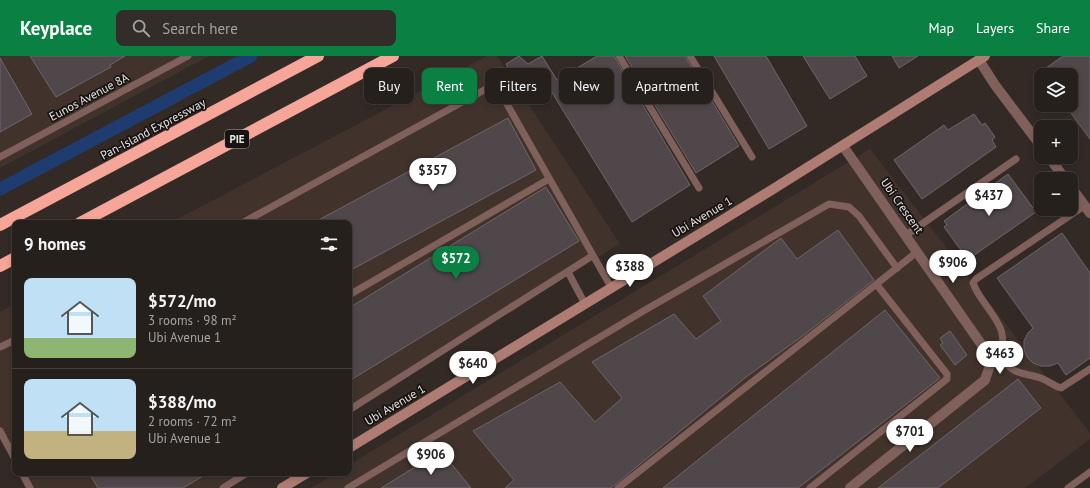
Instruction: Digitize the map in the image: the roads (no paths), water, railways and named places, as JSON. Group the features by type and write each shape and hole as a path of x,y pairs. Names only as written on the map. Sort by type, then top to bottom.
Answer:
{"highway":[{"name":"Pan-Island Expressway","path":"0,225 318,56"},
{"name":"PIE","path":"86,220 394,56"},
{"path":"0,266 12,260"}],"street":[{"path":"982,58 995,85 1034,137"},
{"name":"Ubi Avenue 1","path":"352,446 843,146 982,58"},
{"name":"Ubi Crescent","path":"843,146 986,351 991,362 989,372 985,380 850,488"},
{"path":"1078,197 1087,210"},
{"path":"282,488 301,476"}],"lane":[{"name":"Eunos Avenue 8A","path":"0,157 188,56"},
{"path":"619,56 699,188"},
{"path":"690,56 752,157"},
{"path":"247,220 479,93 493,87 499,90 611,287"},
{"path":"906,235 1016,159"},
{"path":"352,293 549,179"},
{"path":"348,488 638,314 829,204 849,207 859,216 897,268"},
{"path":"1087,210 976,278 973,283 1001,330 1002,351 1005,360 1010,366 1020,373 1042,378 1054,386 1062,388 1090,369"},
{"path":"618,488 917,252"},
{"path":"352,408 592,256"},
{"path":"568,272 585,304"},
{"path":"810,488 947,379 947,374 877,284"},
{"path":"0,347 12,341"},
{"path":"0,431 12,453"},
{"path":"1068,488 1090,472"},
{"path":"24,476 30,488"},
{"path":"223,488 242,476"}],"waterway":[{"path":"0,189 251,56"}]}
